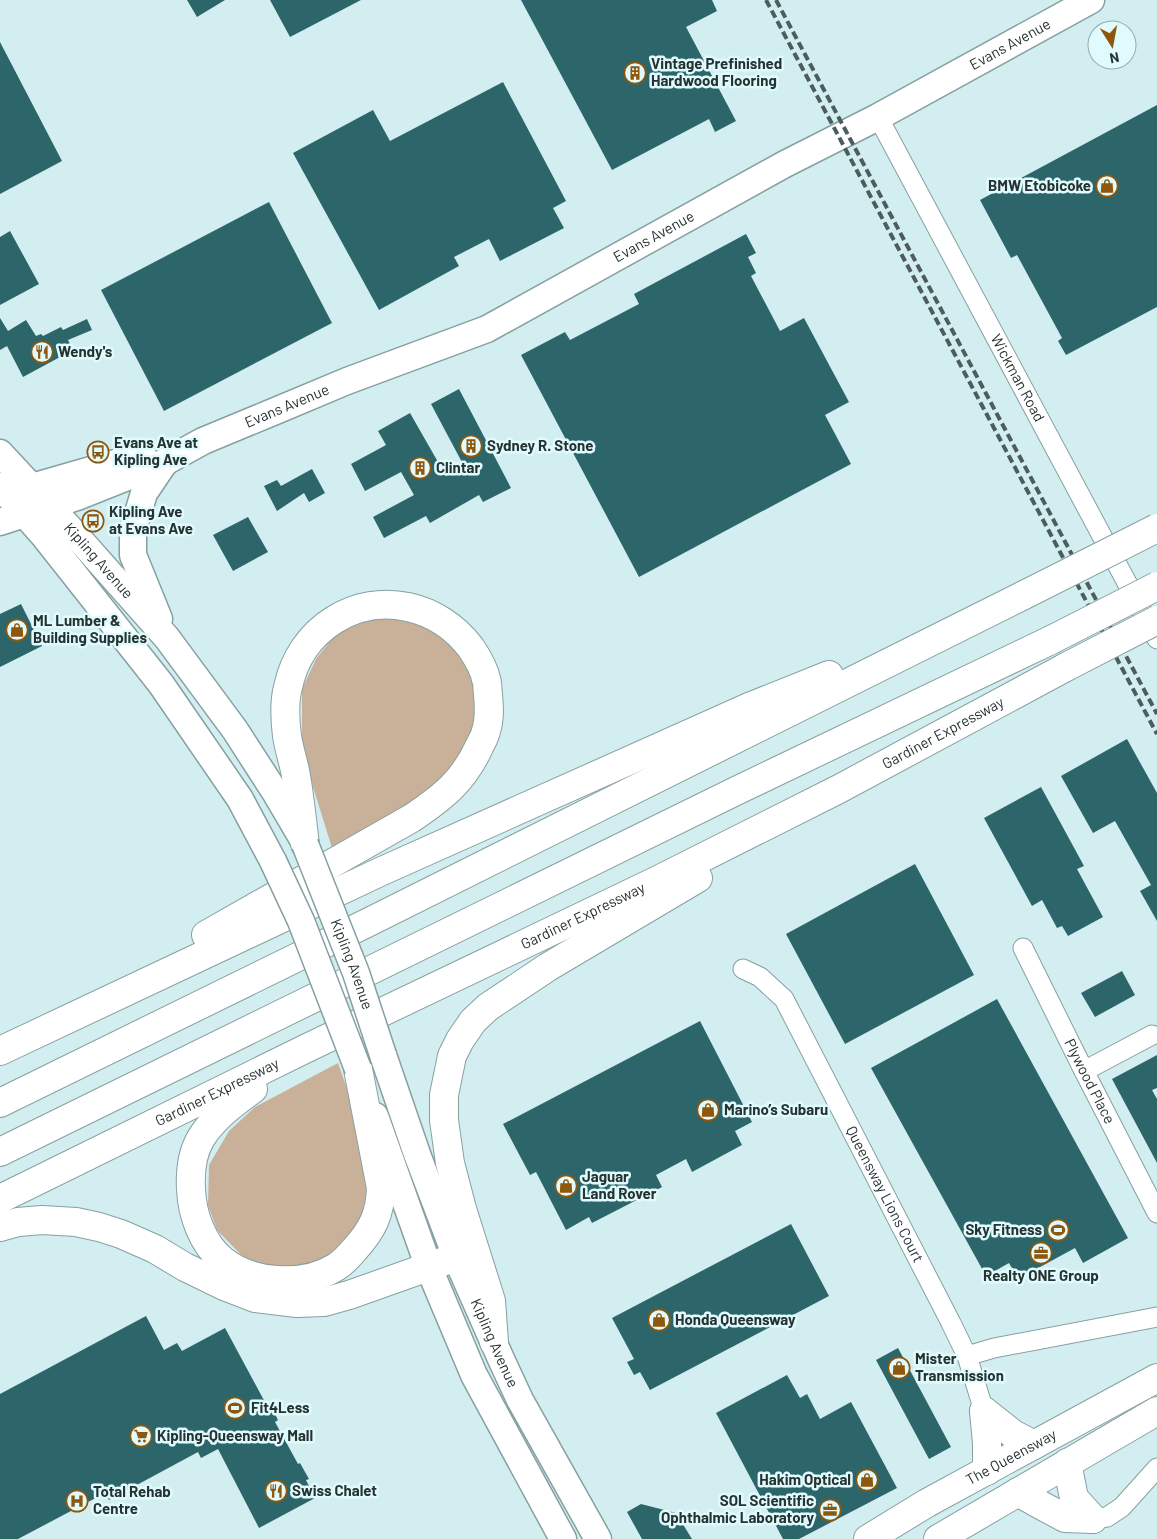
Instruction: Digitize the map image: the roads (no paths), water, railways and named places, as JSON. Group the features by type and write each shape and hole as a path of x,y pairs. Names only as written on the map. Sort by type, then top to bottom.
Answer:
{"main road":[{"name":"Evans Avenue","path":"12,518 165,462 202,441 347,381 487,329 790,162 1091,0"},
{"name":"Evans Avenue","path":"2,492 32,486 159,450 202,441"},
{"name":"Kipling Avenue","path":"0,453 65,522 167,638 235,730 275,792 305,844 356,974 417,1154 456,1257 520,1400 598,1539"},
{"path":"165,462 144,493 133,530 133,555 167,638"},
{"name":"Kipling Avenue","path":"2,492 12,518 44,536 162,684 240,799 301,921 358,1069 429,1268 474,1375 562,1539"},
{"path":"0,1102 370,922 1157,528"},
{"path":"0,1152 729,794 1051,640 1157,586"},
{"path":"9,1047 400,862 749,708 1024,595"},
{"path":"9,1047 412,818 455,785 476,754 487,731 489,707 486,678 477,657 465,640 452,627 438,618 418,609 393,604 365,606 340,616 321,628 293,666 287,689 287,736 296,775 305,844"},
{"name":"Gardiner Expressway","path":"0,1199 305,1049 654,882 839,789 1157,620"},
{"path":"494,1342 490,1301 450,1163 444,1120 444,1095 448,1074 452,1056 460,1040 473,1021 488,1007 548,967 726,862 839,789"},
{"path":"305,1049 225,1110 200,1139 193,1155 190,1176 196,1218 203,1234 222,1260 241,1272 266,1280 286,1280 323,1274 347,1258 367,1234 376,1217 380,1203 381,1188 358,1069"},
{"path":"0,1227 18,1222 42,1220 76,1222 99,1226 155,1249 185,1267 255,1298 297,1303 324,1302 349,1295 456,1257"},
{"name":"The Queensway","path":"868,1539 927,1504 1157,1378"},
{"path":"984,1411 1013,1434 1034,1445"},
{"path":"984,1411 987,1471"},
{"path":"938,1539 1157,1411"},
{"path":"1067,1463 1074,1498 1093,1519"},
{"path":"1018,1492 1065,1518 1093,1519"}],"street":[{"name":"Wickman Road","path":"878,116 1157,639"},
{"name":"Plywood Place","path":"1023,948 1157,1213"},
{"name":"Queensway Lions Court","path":"743,969 760,977 784,999 967,1356"},
{"path":"1084,1071 1152,1035"},
{"path":"984,1411 967,1356 994,1348 1157,1318"},
{"path":"1093,1519 1107,1517 1122,1507 1157,1468"}],"railway":[{"path":"766,0 1157,734"},
{"path":"776,0 1157,714"}],"place":[{"name":"Vintage Prefinished Hardwood Flooring","path":"635,73"},
{"name":"BMW Etobicoke","path":"1107,186"},
{"name":"Wendy's","path":"42,352"},
{"name":"Sydney R. Stone","path":"471,446"},
{"name":"Evans Ave at Kipling Ave","path":"98,452"},
{"name":"Clintar","path":"420,468"},
{"name":"Kipling Ave at Evans Ave","path":"93,521"},
{"name":"ML Lumber & Building Supplies","path":"17,630"},
{"name":"Marino’s Subaru","path":"708,1110"},
{"name":"Jaguar Land Rover","path":"566,1186"},
{"name":"Sky Fitness","path":"1058,1230"},
{"name":"Realty ONE Group","path":"1041,1253"},
{"name":"Honda Queensway","path":"659,1320"},
{"name":"Mister Transmission","path":"899,1368"},
{"name":"Fit4Less","path":"235,1408"},
{"name":"Kipling-Queensway Mall","path":"141,1436"},
{"name":"Hakim Optical","path":"867,1480"},
{"name":"Swiss Chalet","path":"276,1491"},
{"name":"Total Rehab Centre","path":"77,1501"},
{"name":"SOL Scientific Ophthalmic Laboratory","path":"830,1510"}]}
